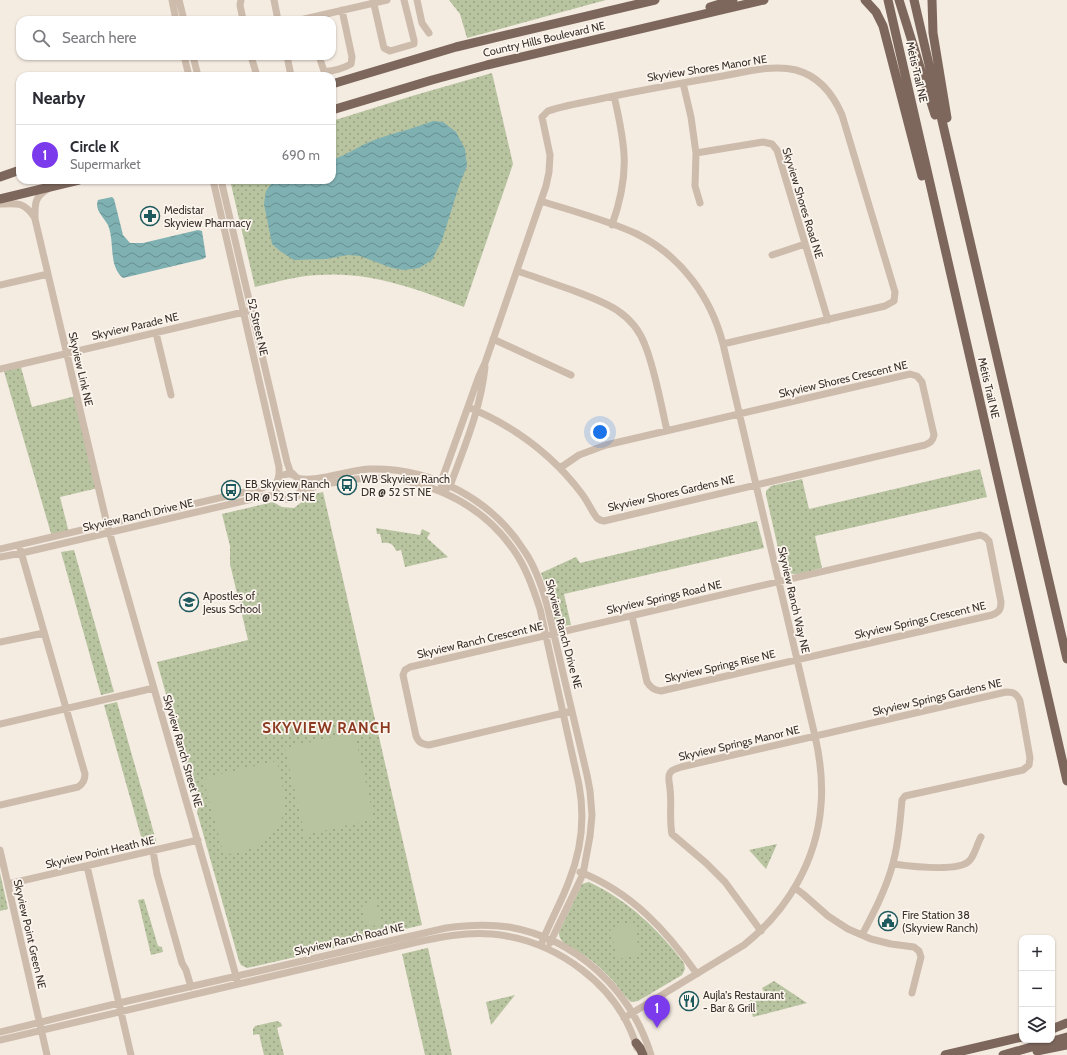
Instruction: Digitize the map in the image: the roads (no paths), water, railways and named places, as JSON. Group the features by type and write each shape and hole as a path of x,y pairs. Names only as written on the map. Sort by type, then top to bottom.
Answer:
{"main road":[{"name":"Country Hills Boulevard NE","path":"336,83 456,47 656,0"},
{"path":"650,27 733,0"},
{"name":"Country Hills Boulevard NE","path":"336,109 487,65 764,0"},
{"path":"865,0 876,12 883,26 963,328"},
{"name":"Métis Trail NE","path":"888,0 1067,781"},
{"path":"899,0 955,177"},
{"name":"Métis Trail NE","path":"914,0 1067,659"},
{"path":"932,0 933,33 960,198"},
{"path":"0,173 16,170"},
{"path":"0,177 16,171"},
{"path":"0,199 61,184"},
{"path":"1055,1029 1067,1023"},
{"path":"1055,1029 1067,1026"},
{"path":"1003,1055 1067,1037"},
{"path":"944,1055 1019,1038"},
{"path":"636,1043 643,1055"},
{"path":"1020,1055 1067,1045"},
{"path":"1032,1055 1067,1049"}],"street":[{"path":"172,0 175,16"},
{"path":"179,0 183,16"},
{"path":"241,0 240,5 242,16"},
{"path":"274,0 277,16"},
{"path":"321,16 373,1 387,0"},
{"path":"373,1 384,48 394,51 414,44 404,0"},
{"path":"417,0 422,23 429,33"},
{"path":"320,60 324,71 328,72 350,64 352,57 342,10"},
{"path":"185,60 187,72"},
{"path":"194,60 197,72"},
{"path":"252,60 256,72"},
{"path":"288,60 290,72"},
{"name":"Skyview Shores Manor NE","path":"442,492 441,482 485,363 541,201 549,172 550,155 542,122 544,114 548,111 614,96 770,69 795,70 806,74 819,82 829,92 837,103 847,133 896,297 894,301 885,306 723,344"},
{"path":"683,83 691,117 696,153 695,186 700,202"},
{"path":"612,225 623,188 625,161 624,142 614,96"},
{"name":"Skyview Shores Road NE","path":"696,153 763,142 772,144 777,150 828,320"},
{"name":"52 Street NE","path":"214,184 278,467 279,474 277,481"},
{"name":"52 Street NE","path":"223,184 287,462 290,471 295,477"},
{"name":"Skyview Link NE","path":"52,186 42,192 36,199 35,218 107,524"},
{"name":"Skyview Ranch Way NE","path":"541,201 612,225 636,234 649,241 663,250 686,272 701,291 710,306 723,344 740,414 815,736 821,775 821,811 816,838 795,888 780,909 761,930 744,945 624,1018"},
{"path":"0,204 21,204 29,210 35,218"},
{"path":"772,255 805,244"},
{"path":"517,271 595,298 612,306 626,316 637,329 650,357 667,431"},
{"path":"0,285 48,274"},
{"name":"Skyview Parade NE","path":"0,369 252,310"},
{"path":"156,333 171,395"},
{"path":"493,339 571,374"},
{"name":"Skyview Shores Manor NE","path":"450,486 476,410 484,378 485,363"},
{"name":"Skyview Shores Crescent NE","path":"740,414 914,374 920,378 934,435 933,440 925,445 756,484"},
{"name":"Skyview Shores Gardens NE","path":"468,407 518,433 543,451 583,495 597,518 604,521 756,484"},
{"path":"560,468 579,455 591,450 740,414"},
{"name":"Skyview Ranch Drive NE","path":"295,477 308,479 356,470 384,469 414,474 441,482 481,504 502,522 518,541 530,559 543,590 587,775 591,803 590,836 583,874 548,948"},
{"path":"290,474 295,477 301,487 299,494 293,499 289,500 281,498 276,492 277,481 284,475 290,474"},
{"name":"Skyview Ranch Drive NE","path":"299,494 313,487 355,479 369,478 416,483 442,492 459,500 482,516 497,530 512,548 527,574 535,593 546,636 582,798 581,833 574,870 541,945"},
{"name":"Skyview Ranch Drive NE","path":"0,549 262,488 277,481"},
{"path":"442,492 450,486"},
{"name":"Skyview Ranch Drive NE","path":"0,557 110,533 264,496 275,496 281,498"},
{"name":"Skyview Ranch Street NE","path":"107,524 234,965 238,984"},
{"name":"Skyview Springs Crescent NE","path":"779,582 980,535 989,541 1001,602 1001,608 998,612 797,659"},
{"path":"0,805 78,787 85,779 85,774 19,545"},
{"name":"Skyview Springs Road NE","path":"554,634 779,582"},
{"name":"Skyview Springs Rise NE","path":"632,616 647,682 650,687 655,690 661,691 797,659"},
{"path":"0,642 44,633"},
{"name":"Skyview Ranch Crescent NE","path":"554,634 410,667 405,670 403,681 416,736 418,741 423,744 430,745 572,712"},
{"path":"0,724 154,688"},
{"name":"Skyview Springs Gardens NE","path":"815,736 1006,692 1013,692 1018,696 1030,758 1029,765 1024,770 905,796 902,800 893,864 880,900 862,936"},
{"name":"Skyview Springs Manor NE","path":"761,930 724,882 706,863 672,834 672,805 668,778 670,773 681,767 815,736"},
{"path":"893,864 930,868 965,864 970,860 980,837"},
{"name":"Skyview Point Heath NE","path":"8,884 198,840"},
{"name":"Skyview Point Green NE","path":"0,850 47,1055"},
{"path":"152,851 157,874 190,987"},
{"path":"87,866 131,1055"},
{"path":"574,870 620,893 643,911 666,933 697,974"},
{"path":"795,888 839,924 862,936 891,944 914,947 919,951 921,957 912,993"},
{"name":"Skyview Ranch Road NE","path":"0,1032 119,1003 446,928 478,925 509,927 544,937 578,955 612,985 632,1013 651,1055"},
{"name":"Skyview Ranch Road NE","path":"0,1040 448,936 491,934 509,936 541,945 572,962 595,981 616,1005 636,1043 639,1055"}],"water":[{"path":"433,121 443,122 456,132 465,149 467,166 442,240 432,260 419,268 404,270 392,268 360,256 348,255 326,259 294,260 272,244 264,204 266,191 271,184 336,184 336,158 374,140"},
{"path":"112,197 114,199 123,235 130,243 143,243 198,230 202,231 206,257 203,259 123,278 115,267 108,225 97,207 98,200"}],"place":[{"name":"Medistar Skyview Pharmacy","path":"150,216"},
{"name":"WB Skyview Ranch DR @ 52 ST NE","path":"347,485"},
{"name":"EB Skyview Ranch DR @ 52 ST NE","path":"231,490"},
{"name":"Apostles of Jesus School","path":"189,602"},
{"name":"Fire Station 38 (Skyview Ranch)","path":"888,921"},
{"name":"Aujla's Restaurant - Bar & Grill","path":"689,1001"},
{"name":"Circle K","path":"657,1028"}],"district":[{"name":"SKYVIEW RANCH","path":"327,728"}]}
